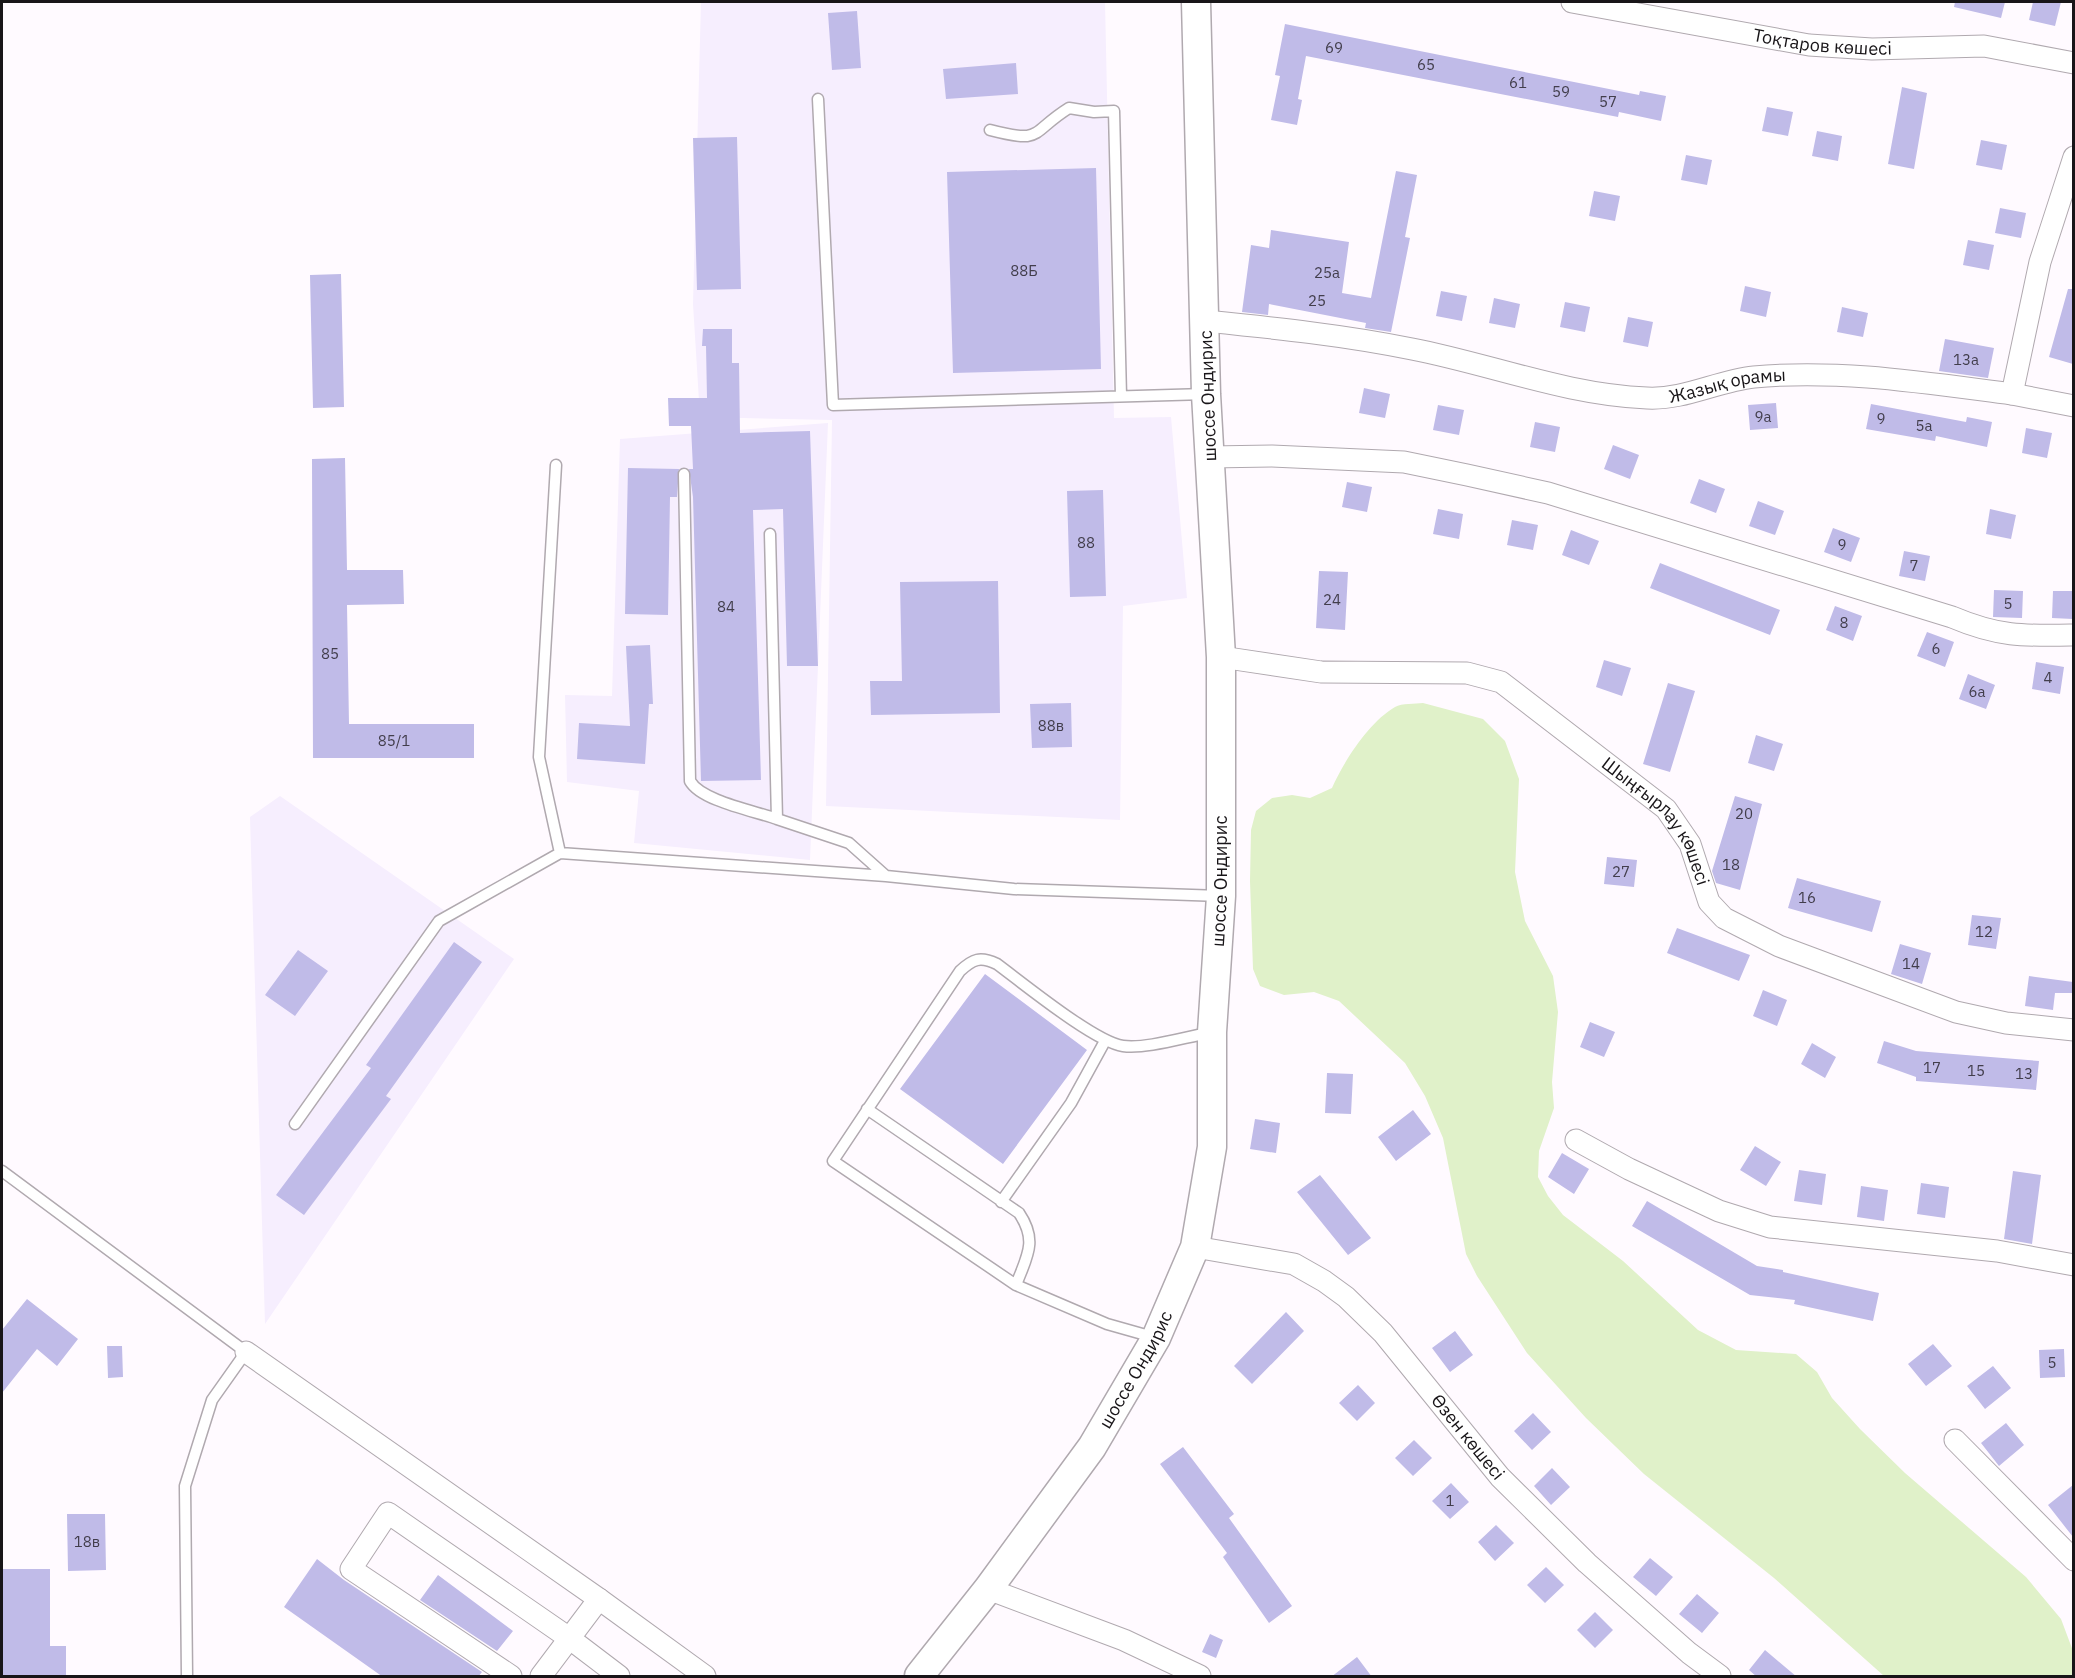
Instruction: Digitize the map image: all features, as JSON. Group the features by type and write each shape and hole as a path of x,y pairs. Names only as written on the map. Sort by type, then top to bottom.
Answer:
{"main road":[{"name":"шоссе Ондирис","path":"919,1676 988,1589 1092,1447 1156,1338 1195,1247 1212,1147 1212,1032 1221,896 1221,657 1206,394 1196,2"}],"street":[{"name":"Тоқтаров көшесі","path":"1572,2 1809,45 1872,49 1984,46 2038,54 2073,63"},
{"path":"2012,394 2040,262 2073,157"},
{"name":"Жазық орамы","path":"1205,321 1278,328 1412,349 1588,392 1649,398 1687,394 1717,383 1754,377 1886,377 2012,394 2073,406"},
{"path":"1210,458 1344,458 1414,464 1548,493 1952,617 1983,630 2015,636 2073,635"},
{"name":"Шыңғырлау көшесі","path":"1221,657 1321,672 1467,673 1502,682 1666,809 1690,844 1709,902 1724,918 1779,946 1956,1012 2006,1023 2073,1030"},
{"path":"1576,1140 1629,1169 1719,1211 1770,1227 1997,1251 2073,1265"},
{"name":"Өзен көшесі","path":"1195,1247 1294,1264 1346,1297 1383,1334 1500,1477 1587,1563 1689,1653 1720,1677"},
{"path":"246,1352 599,1599 705,1677"},
{"path":"1955,1440 2073,1560"},
{"path":"511,1677 351,1569 388,1513 569,1638 619,1677"},
{"path":"988,1589 1124,1640 1200,1677"},
{"path":"541,1677 599,1599"}],"lane":[{"path":"818,99 833,405 1206,394"},
{"path":"990,130 1023,137 1040,133 1069,108 1094,112 1114,111 1121,396"},
{"path":"556,465 539,757 560,853"},
{"path":"684,474 690,781 699,791 710,796 849,843 886,876"},
{"path":"770,534 777,819"},
{"path":"295,1124 439,921 560,853 886,876 1014,889 1221,896"},
{"path":"1156,1338 1107,1324 1016,1285 833,1161 960,971 973,959 985,958 997,964 1105,1041 1131,1047 1212,1032"},
{"path":"1001,1202 1071,1103 1105,1041"},
{"path":"867,1109 1019,1213 1028,1226 1031,1243 1016,1285"},
{"path":"2,1171 246,1352 212,1400 185,1486 187,1677"}],"shaded area":[{"path":"701,2 1105,2 1114,418 1171,417 1187,598 1123,606 1120,820 826,806 832,420 700,417 693,304"},
{"path":"828,423 810,860 634,843 639,791 567,782 565,695 612,696 620,439"},
{"path":"280,796 514,959 265,1324 250,817"}],"green space":[{"path":"1423,703 1483,719 1505,741 1519,779 1515,872 1525,921 1553,976 1558,1012 1552,1082 1554,1108 1539,1151 1538,1177 1548,1196 1563,1215 1623,1261 1698,1330 1736,1350 1796,1354 1817,1372 1832,1398 1860,1429 1905,1473 2026,1577 2061,1619 2073,1651 2073,1676 1884,1676 1774,1578 1644,1474 1586,1418 1527,1353 1477,1276 1466,1254 1443,1138 1425,1096 1405,1063 1339,1001 1314,992 1284,995 1260,986 1253,969 1250,881 1251,830 1256,811 1272,798 1292,795 1310,798 1332,788 1350,754 1376,722 1395,707"}],"building":[{"path":"1955,2 2005,2 2001,18 1954,7"},
{"path":"2033,2 2061,2 2055,26 2029,20"},
{"path":"857,11 861,68 832,70 828,13"},
{"path":"1285,24 1639,95 1640,91 1666,96 1661,121 1619,112 1618,117 1306,56 1298,99 1302,100 1297,125 1271,120 1280,76 1275,75"},
{"path":"1016,63 1018,94 946,99 943,69"},
{"path":"1902,87 1927,93 1914,169 1888,164"},
{"path":"1767,107 1793,112 1788,136 1762,131"},
{"path":"1817,131 1842,136 1838,161 1812,156"},
{"path":"737,137 741,289 697,290 693,138"},
{"path":"1981,140 2007,145 2002,170 1976,165"},
{"path":"1686,155 1712,160 1707,185 1681,180"},
{"path":"1096,168 1101,369 953,373 947,172"},
{"path":"1396,171 1417,175 1405,237 1410,238 1391,332 1365,328 1366,323 1269,304 1268,315 1242,312 1251,245 1269,248 1271,230 1349,242 1342,293 1371,298"},
{"path":"1594,191 1620,196 1615,221 1589,216"},
{"path":"2000,208 2026,213 2021,238 1995,233"},
{"path":"1968,240 1994,245 1989,270 1963,265"},
{"path":"341,274 344,407 313,408 310,275"},
{"path":"1745,286 1771,292 1766,317 1740,311"},
{"path":"2068,289 2073,289 2073,364 2049,357"},
{"path":"1441,291 1467,296 1462,321 1436,316"},
{"path":"1494,298 1520,304 1515,328 1489,323"},
{"path":"1565,302 1590,307 1585,332 1560,327"},
{"path":"1842,307 1868,313 1863,337 1837,332"},
{"path":"1628,317 1653,322 1648,347 1623,342"},
{"path":"703,329 732,329 732,363 739,363 740,433 810,431 818,666 787,666 783,509 753,510 761,780 701,781 693,497 689,469 693,469 691,426 669,426 668,398 707,398 706,346 702,346"},
{"path":"1945,339 1994,348 1988,378 1939,371"},
{"path":"1364,388 1390,394 1385,418 1359,413"},
{"path":"1776,403 1778,428 1750,430 1748,405"},
{"path":"1871,404 1966,422 1967,417 1992,422 1987,447 1936,436 1935,441 1866,429"},
{"path":"1438,405 1464,410 1459,435 1433,430"},
{"path":"1535,422 1560,427 1555,452 1530,447"},
{"path":"2026,428 2052,433 2047,458 2022,453"},
{"path":"1613,445 1639,455 1630,479 1604,469"},
{"path":"345,458 347,570 403,570 404,604 347,605 349,724 474,724 474,758 313,758 312,459"},
{"path":"628,468 679,469 677,497 670,497 668,615 625,614"},
{"path":"1699,479 1725,489 1716,513 1690,503"},
{"path":"1347,482 1372,487 1367,512 1342,507"},
{"path":"1103,490 1106,596 1070,597 1067,491"},
{"path":"1758,501 1784,511 1775,535 1749,526"},
{"path":"1438,509 1463,514 1459,539 1433,534"},
{"path":"1990,509 2016,515 2011,539 1986,534"},
{"path":"1512,520 1538,525 1533,550 1507,545"},
{"path":"1833,528 1860,538 1851,562 1824,552"},
{"path":"1571,530 1599,541 1589,565 1562,555"},
{"path":"1904,551 1930,556 1925,581 1899,576"},
{"path":"1660,563 1780,610 1770,635 1650,588"},
{"path":"1319,571 1348,572 1345,630 1316,628"},
{"path":"998,581 1000,713 871,715 870,681 902,681 900,582"},
{"path":"1994,590 2023,591 2022,618 1993,617"},
{"path":"2053,591 2073,591 2073,619 2052,618"},
{"path":"1835,606 1862,616 1853,641 1826,630"},
{"path":"1927,632 1954,642 1945,667 1917,656"},
{"path":"650,645 653,704 649,704 645,764 577,759 579,723 630,726 626,646"},
{"path":"1604,660 1631,668 1622,696 1596,687"},
{"path":"2036,662 2064,667 2060,694 2032,689"},
{"path":"1968,674 1995,685 1986,709 1959,699"},
{"path":"1668,683 1695,691 1670,772 1643,764"},
{"path":"1071,703 1072,747 1032,748 1030,704"},
{"path":"1756,735 1783,744 1774,771 1748,763"},
{"path":"1735,796 1762,804 1740,890 1716,883 1712,871"},
{"path":"1607,857 1637,860 1634,887 1604,884"},
{"path":"1797,878 1881,901 1872,932 1788,908"},
{"path":"1972,915 2001,918 1996,949 1968,945"},
{"path":"1677,928 1750,955 1739,981 1667,953"},
{"path":"454,942 482,962 386,1096 391,1099 304,1215 276,1195 371,1068 366,1065"},
{"path":"1900,944 1931,953 1922,984 1891,974"},
{"path":"298,950 328,971 295,1016 265,995"},
{"path":"985,974 1087,1050 1003,1164 900,1089"},
{"path":"2029,976 2073,982 2073,993 2055,993 2053,1010 2025,1006"},
{"path":"1763,990 1787,1000 1777,1026 1753,1016"},
{"path":"1590,1022 1615,1032 1604,1057 1580,1047"},
{"path":"1884,1041 1916,1051 2039,1061 2036,1090 1916,1081 1916,1077 1877,1063"},
{"path":"1812,1043 1836,1057 1825,1078 1801,1064"},
{"path":"1327,1073 1353,1074 1351,1114 1325,1113"},
{"path":"1413,1110 1431,1134 1396,1161 1378,1137"},
{"path":"1255,1119 1280,1123 1276,1153 1250,1149"},
{"path":"1755,1146 1781,1162 1766,1186 1740,1170"},
{"path":"1562,1153 1589,1169 1574,1194 1548,1177"},
{"path":"1799,1170 1826,1174 1822,1205 1794,1201"},
{"path":"2013,1171 2041,1175 2032,1244 2004,1239"},
{"path":"1320,1175 1371,1238 1348,1255 1297,1192"},
{"path":"1921,1183 1949,1187 1945,1218 1917,1214"},
{"path":"1861,1186 1888,1190 1884,1221 1857,1217"},
{"path":"1647,1201 1757,1266 1879,1293 1873,1321 1794,1304 1795,1300 1750,1295 1632,1226"},
{"path":"27,1299 78,1339 57,1366 37,1349 2,1393 2,1330"},
{"path":"1286,1312 1304,1331 1252,1384 1234,1366"},
{"path":"1455,1331 1473,1355 1450,1372 1432,1348"},
{"path":"1933,1344 1952,1366 1926,1386 1908,1364"},
{"path":"107,1346 122,1346 123,1377 108,1378"},
{"path":"2064,1349 2065,1377 2040,1378 2039,1350"},
{"path":"1993,1366 2011,1388 1985,1409 1967,1386"},
{"path":"1358,1385 1375,1403 1357,1421 1339,1403"},
{"path":"1533,1413 1551,1432 1532,1450 1514,1431"},
{"path":"2006,1423 2024,1445 1999,1466 1981,1443"},
{"path":"1414,1440 1432,1458 1413,1476 1395,1458"},
{"path":"1183,1447 1234,1514 1229,1518 1292,1606 1269,1623 1223,1557 1227,1553 1160,1464"},
{"path":"1552,1468 1570,1487 1551,1505 1534,1486"},
{"path":"1451,1483 1469,1502 1450,1519 1432,1501"},
{"path":"2073,1485 2073,1537 2048,1505"},
{"path":"67,1514 105,1514 106,1570 68,1571"},
{"path":"1496,1525 1514,1543 1495,1561 1478,1542"},
{"path":"1650,1558 1673,1577 1656,1596 1633,1577"},
{"path":"317,1559 344,1580 482,1672 478,1677 383,1677 284,1607"},
{"path":"1546,1567 1564,1585 1545,1603 1527,1585"},
{"path":"2,1569 50,1569 50,1646 66,1646 66,1677 2,1677"},
{"path":"438,1575 513,1631 497,1651 420,1600"},
{"path":"1697,1594 1719,1613 1702,1633 1679,1614"},
{"path":"1595,1612 1613,1630 1595,1648 1577,1630"},
{"path":"1210,1634 1223,1640 1216,1658 1202,1652"},
{"path":"1765,1650 1797,1677 1757,1677 1749,1670"},
{"path":"1357,1657 1372,1677 1331,1677"}]}
